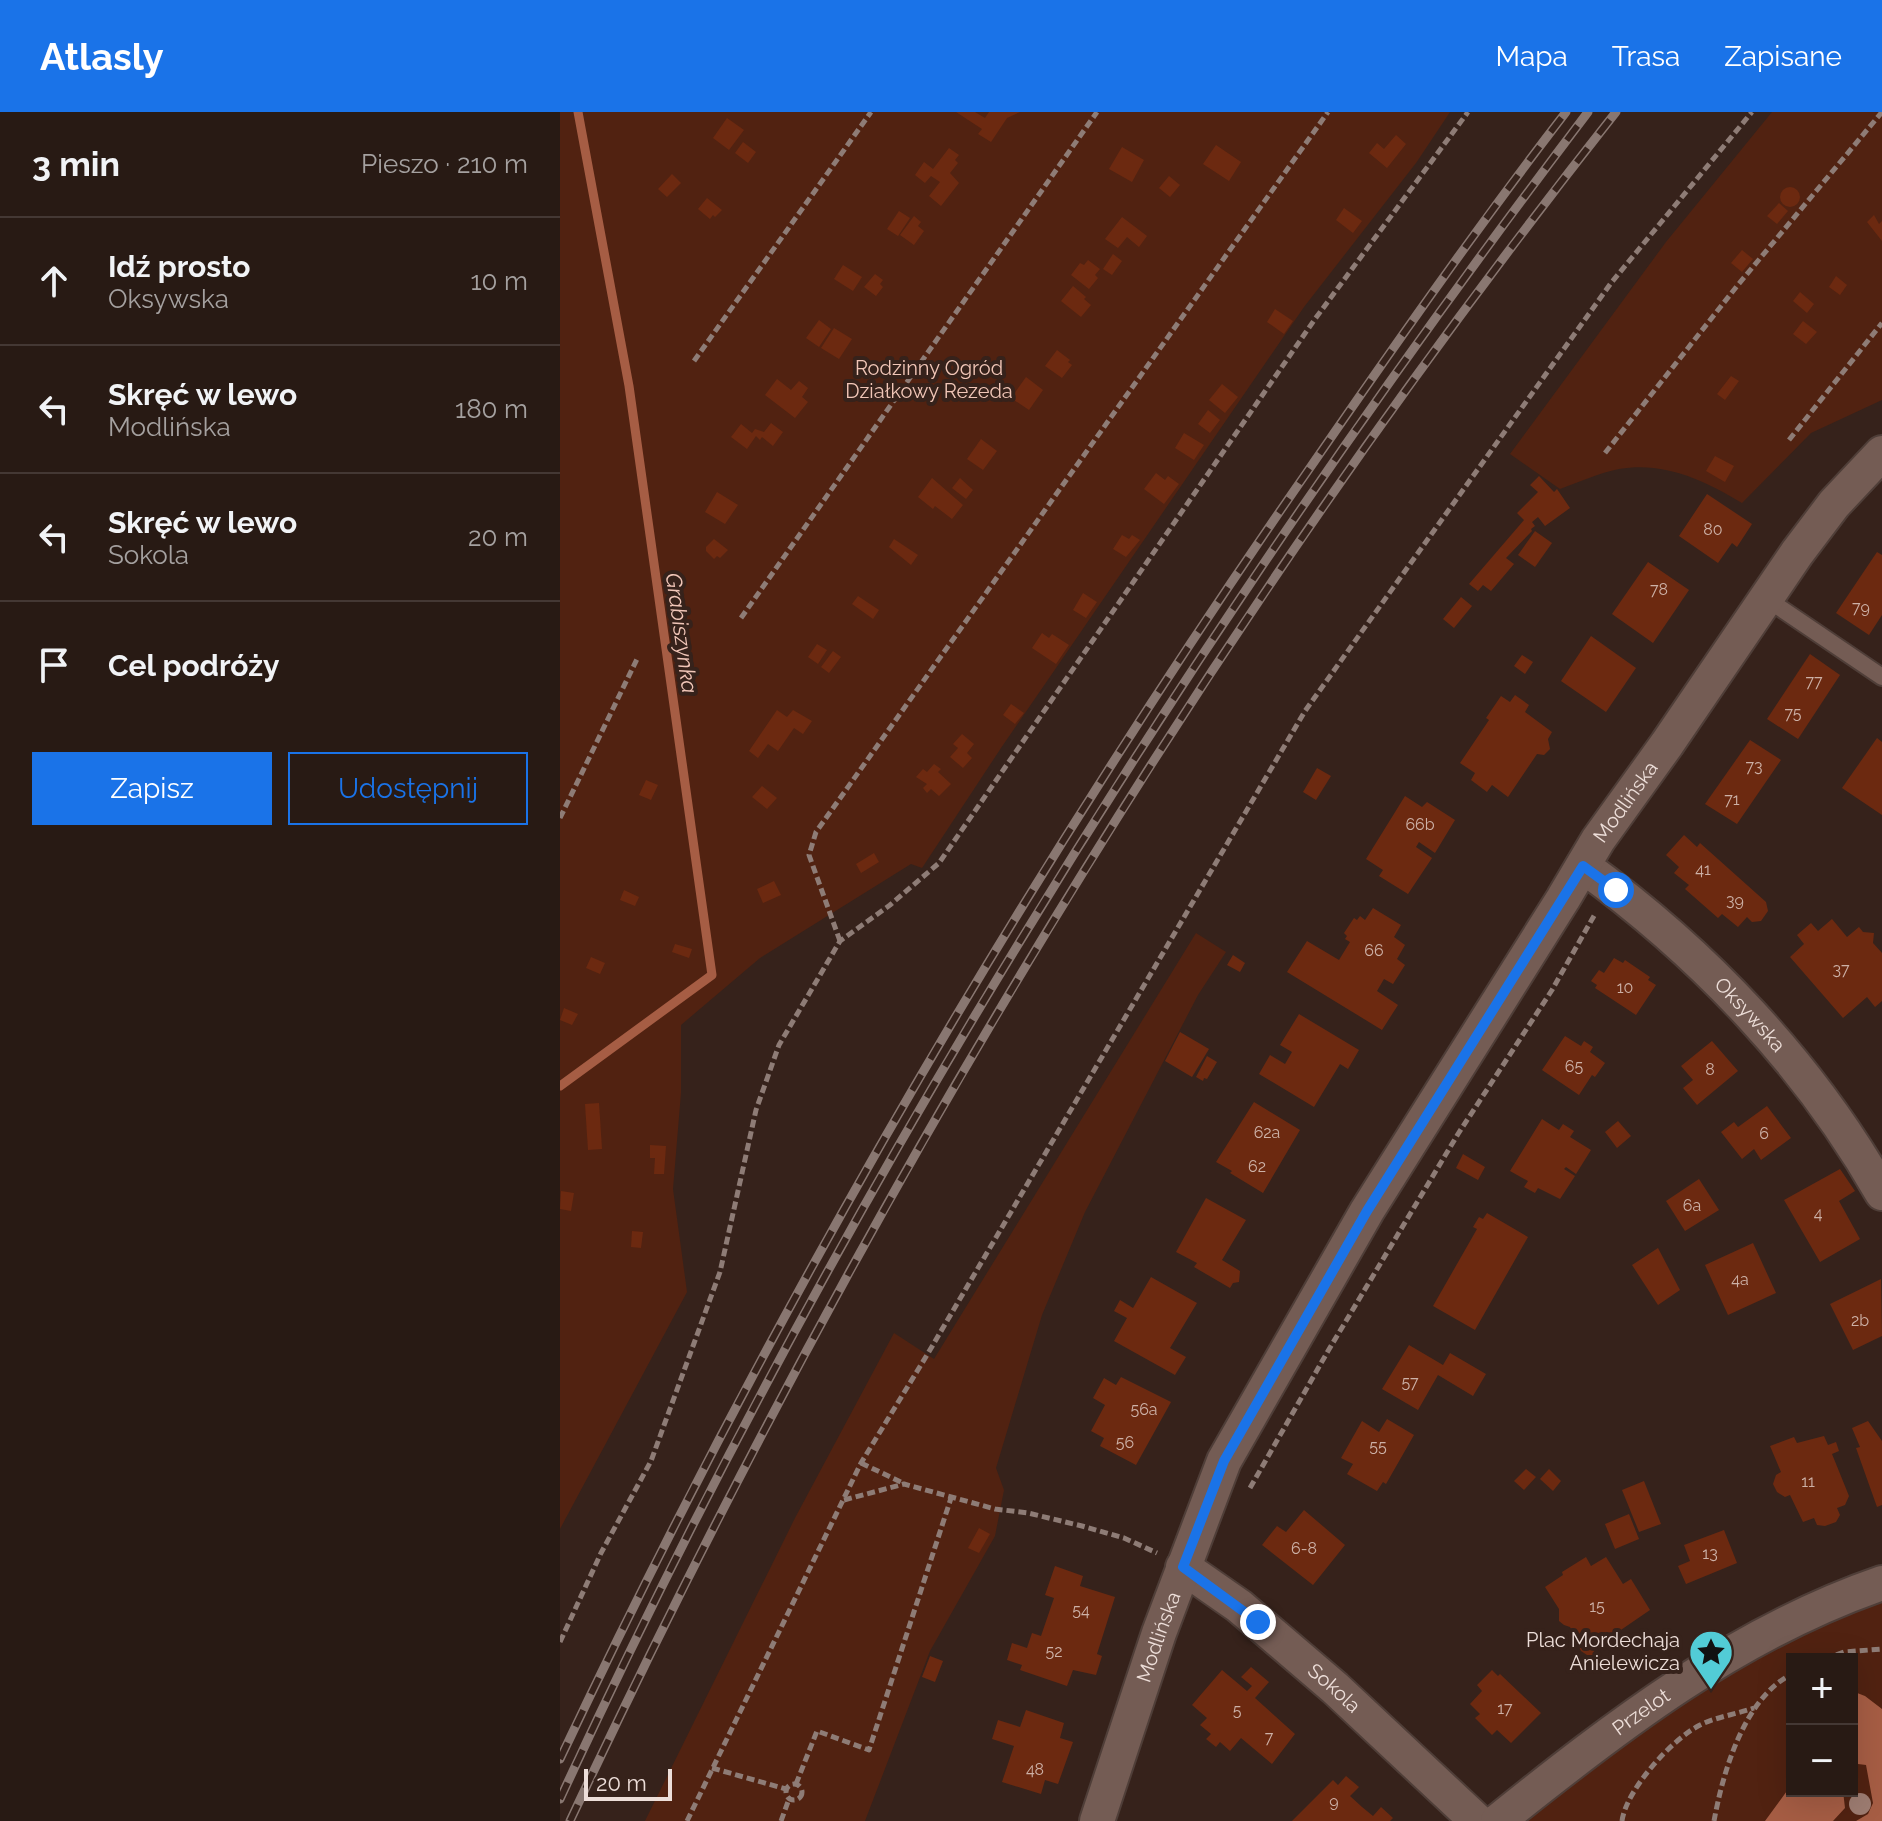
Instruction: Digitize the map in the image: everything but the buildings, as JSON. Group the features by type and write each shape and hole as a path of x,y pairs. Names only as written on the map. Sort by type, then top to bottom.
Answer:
{"street":[{"name":"Modlińska","path":"1097,1821 1183,1567 1224,1461 1367,1211 1598,840 1834,504 1882,453"},
{"name":"Oksywska","path":"1583,866 1682,947 1768,1033 1826,1105 1882,1193"},
{"name":"Sokola","path":"1183,1567 1239,1606 1335,1688 1477,1821"},
{"name":"Przelot","path":"1498,1821 1585,1750 1670,1691 1738,1649 1806,1613 1882,1583"}],"lane":[{"path":"1767,599 1882,677"}],"path":[{"path":"694,361 871,112"},
{"path":"741,618 1097,112"},
{"path":"840,941 809,855 816,832 1328,112"},
{"path":"560,1642 601,1553 651,1461 720,1272 756,1110 779,1045 809,990 840,941 890,905 939,863 1315,319 1468,112"},
{"path":"687,1821 861,1463 1305,711 1611,283 1752,112"},
{"path":"1605,453 1737,286 1882,112"},
{"path":"1789,440 1882,323"},
{"path":"560,818 638,657"},
{"path":"1248,1491 1458,1134 1552,990 1600,906"},
{"path":"861,1463 904,1484 995,1509 1028,1513 1124,1538 1183,1567"},
{"path":"843,1500 904,1484"},
{"path":"712,1768 786,1789 796,1784 817,1731 869,1750 952,1495"},
{"path":"1841,1653 1882,1649"},
{"path":"1714,1821 1721,1784 1754,1708 1786,1677"},
{"path":"1622,1821 1640,1780 1671,1749 1699,1726 1754,1708"},
{"path":"789,1799 797,1800 802,1796 801,1788 796,1784"},
{"path":"781,1821 789,1799 786,1789"}],"green space":[{"name":"Rodzinny Ogród Działkowy Rezeda","path":"560,112 1450,112 1416,163 1304,307 922,868 911,864 760,958 681,1025 681,1093 673,1189 687,1292 560,1529"},
{"path":"1772,112 1882,112 1882,400 1811,433 1742,503 1683,474 1652,468 1619,469 1560,489 1510,454 1666,242"},
{"path":"1196,933 1226,952 1198,995 1085,1212 1042,1315 996,1468 1004,1490 995,1536 930,1651 865,1821 645,1821 795,1518 894,1333 934,1359"},
{"name":"Plac Mordechaja Anielewicza","path":"1882,1598 1882,1821 1523,1821 1616,1741 1796,1634"}],"shaded area":[{"path":"1858,1693 1882,1709 1882,1821 1856,1821 1868,1814 1873,1803 1866,1765 1858,1764"},
{"path":"1786,1792 1786,1797 1844,1797 1845,1808 1833,1821 1765,1821"}],"waterway":[{"name":"Grabiszynka","path":"560,1086 712,975 629,386 578,112"}],"railway":[{"path":"560,1759 726,1426 906,1101 1001,942 1200,629 1401,337 1566,112"},
{"path":"560,1799 667,1576 781,1357 902,1140 1028,928 1161,719 1298,513 1441,311 1588,112"},
{"path":"570,1821 679,1595 795,1373 916,1153 1044,936 1178,724 1317,515 1464,311 1616,112"}],"place":[{"name":"Plac Mordechaja Anielewicza","path":"1711,1691"}],"route":[{"path":"1258,1622 1183,1567 1224,1461 1367,1211 1583,866 1616,890"}]}
